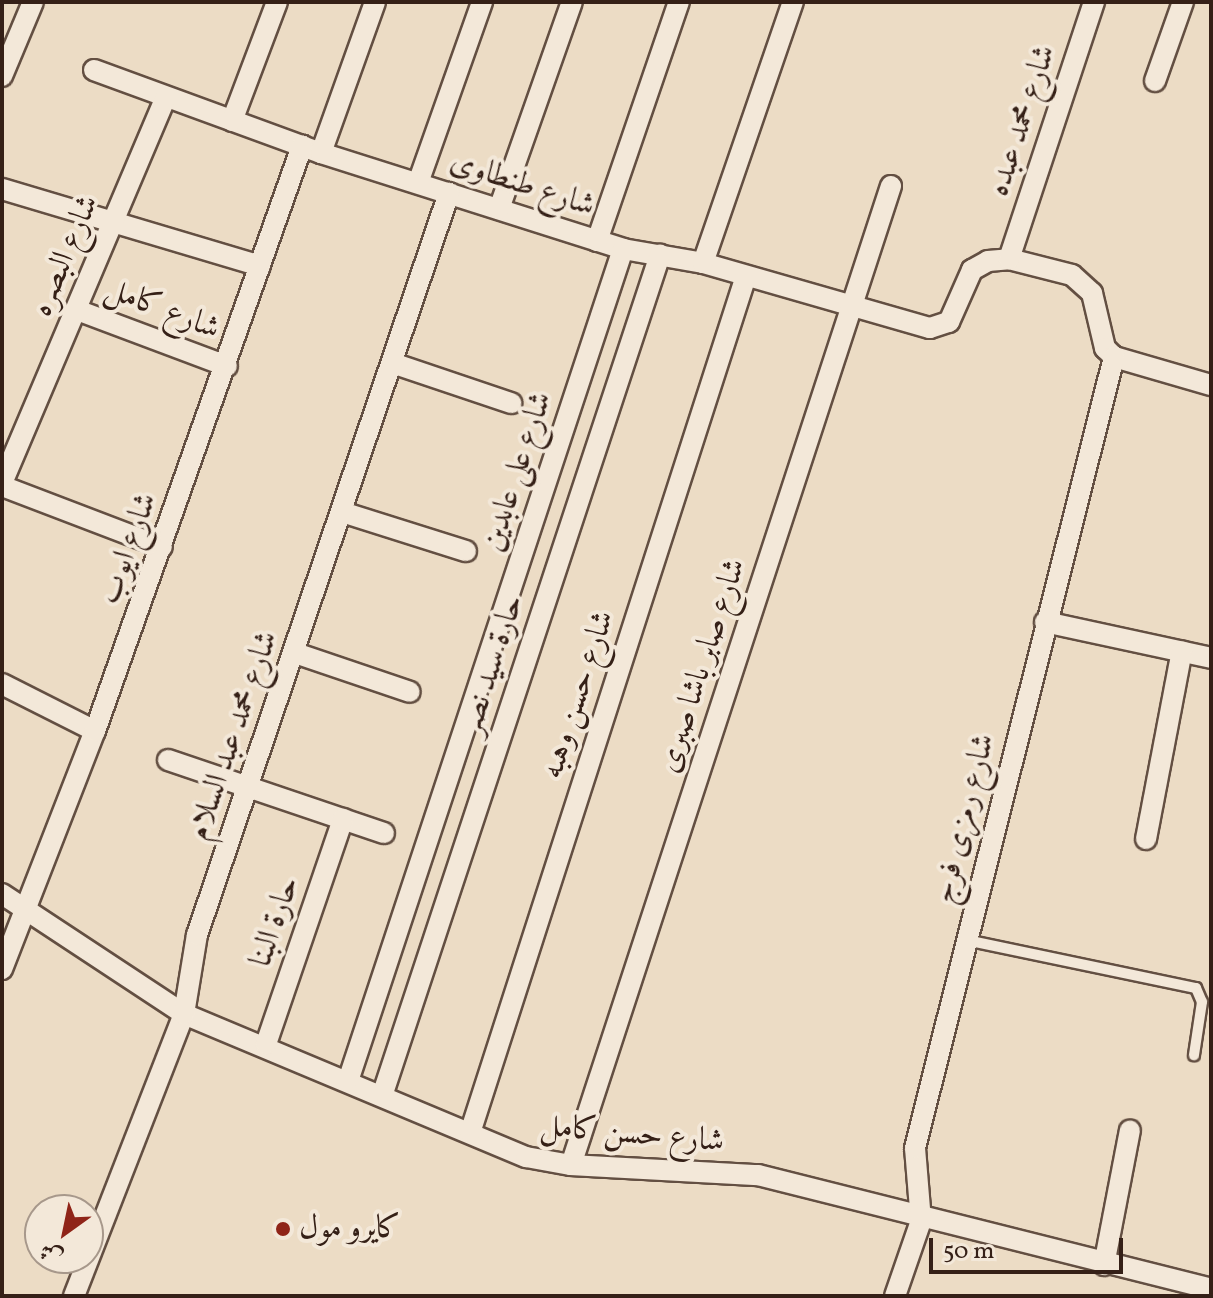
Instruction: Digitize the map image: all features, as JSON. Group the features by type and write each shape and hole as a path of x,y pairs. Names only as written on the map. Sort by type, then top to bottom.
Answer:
{"street":[{"path":"2,76 33,2"},
{"path":"232,121 277,2"},
{"name":"شارع ايوب","path":"2,969 28,910 95,731 260,266 375,2"},
{"path":"418,183 482,2"},
{"path":"499,209 572,2"},
{"path":"597,241 679,2"},
{"path":"703,263 793,2"},
{"name":"شارع محمد عبده","path":"1009,259 1094,2"},
{"path":"1155,81 1183,2"},
{"name":"شارع طنطاوى","path":"94,70 312,149 623,249 703,263 853,306 941,327 949,322 972,270 1009,259"},
{"name":"شارع البصره","path":"2,484 166,97"},
{"name":"شارع صابر باشا صبرى","path":"571,1165 891,186"},
{"path":"2,189 114,219 260,266"},
{"name":"شارع محمد عبد السلام","path":"74,1296 184,1014 197,935 449,193"},
{"name":"شارع على عابدين","path":"349,1078 623,249"},
{"name":"حارة سيد نصر","path":"383,1093 660,255"},
{"path":"1009,259 1083,282 1100,308 1105,348 1114,357 1211,385"},
{"name":"شارع حسن وهبه","path":"470,1133 746,276"},
{"name":"شارع كامل","path":"77,310 227,366"},
{"name":"شارع رمزى فرج","path":"895,1296 921,1221 915,1148 1114,357"},
{"path":"392,363 511,403"},
{"path":"2,484 162,547"},
{"path":"342,512 466,551"},
{"path":"1045,622 1211,658"},
{"path":"1146,839 1182,651"},
{"path":"295,653 410,692"},
{"path":"2,684 95,731"},
{"path":"168,760 384,833"},
{"name":"حارة البنا","path":"266,1044 343,819"},
{"name":"شارع حسن كامل","path":"2,894 184,1014 349,1078 526,1157 571,1165 758,1175 921,1221 1211,1289"},
{"path":"1104,1265 1130,1130"}],"lane":[{"path":"966,940 1196,988 1202,1002 1194,1055"}],"place":[{"name":"كايرو مول","path":"283,1229"}]}
